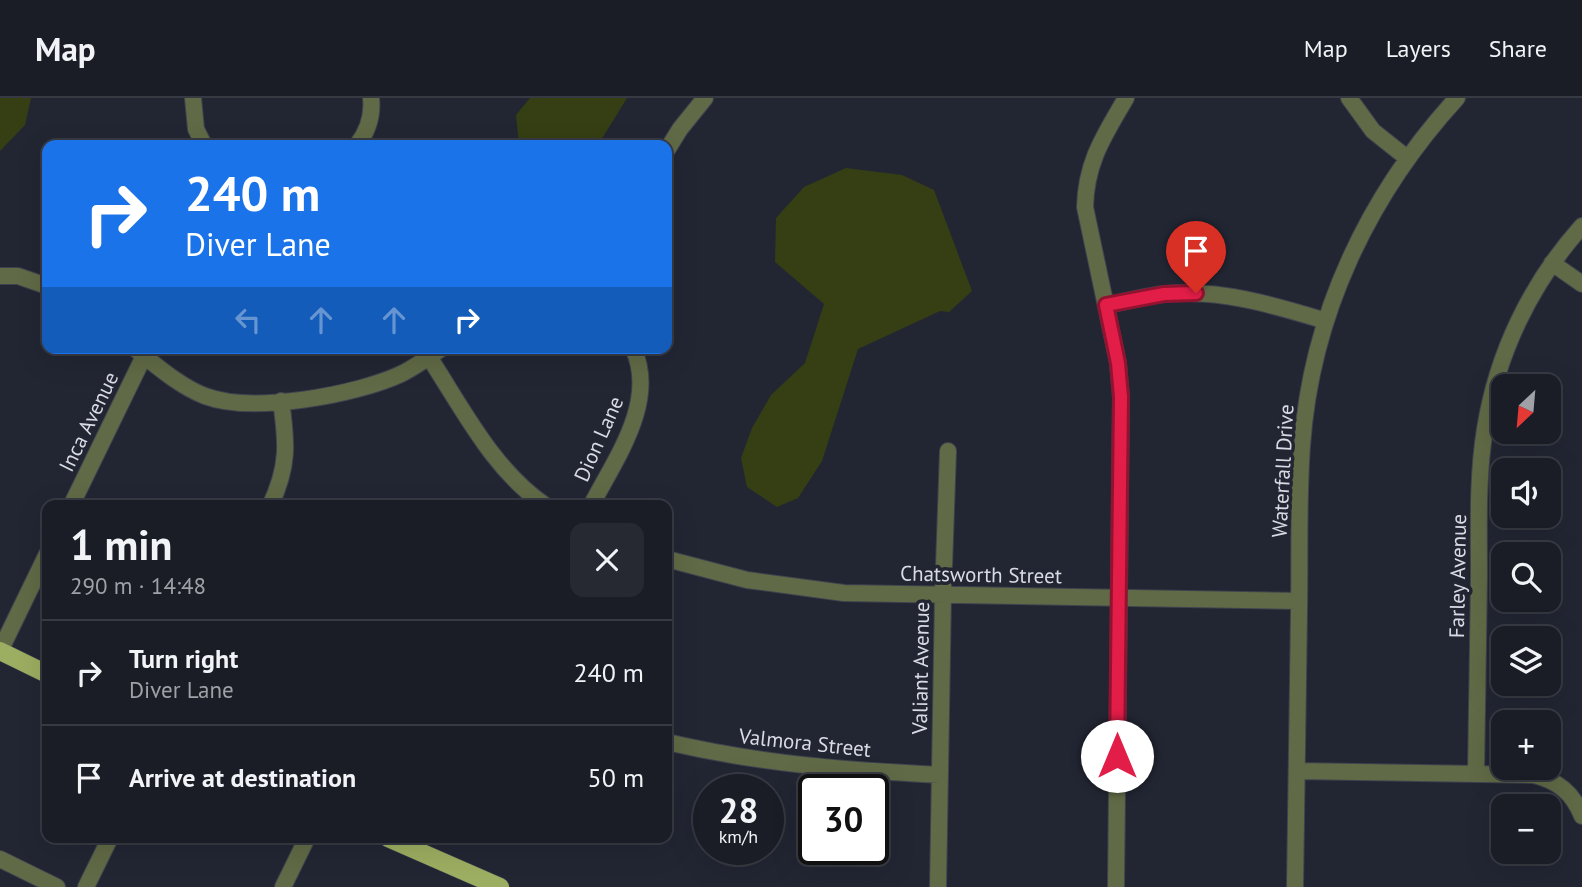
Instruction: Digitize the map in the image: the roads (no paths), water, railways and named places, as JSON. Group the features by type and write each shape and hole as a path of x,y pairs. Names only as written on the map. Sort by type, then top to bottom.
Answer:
{"main road":[{"path":"0,651 42,672"},
{"path":"399,843 500,887"}],"street":[{"path":"193,98 196,129 202,140"},
{"path":"361,140 370,120 371,98"},
{"path":"672,142 705,98"},
{"path":"1116,887 1121,397 1118,363 1085,207 1086,187 1097,150 1126,98"},
{"path":"1349,98 1373,131 1407,158"},
{"name":"Waterfall Drive","path":"1295,887 1302,444 1307,400 1326,321 1364,228 1407,158 1457,98"},
{"name":"Farley Avenue","path":"1476,774 1480,483 1485,429 1503,358 1516,325 1552,263 1582,226"},
{"path":"1552,263 1582,284"},
{"path":"0,275 33,279 42,284"},
{"path":"1106,305 1164,294 1206,294 1261,301 1326,321"},
{"name":"Inca Avenue","path":"74,500 138,354"},
{"path":"142,354 178,381 208,397 241,404 346,392 402,373 432,354"},
{"path":"436,354 494,457 517,483 538,500"},
{"name":"Dion Lane","path":"594,500 636,418 640,401 639,367 635,354"},
{"path":"273,500 283,477 286,457 281,401"},
{"name":"Valiant Avenue","path":"938,887 948,451"},
{"name":"Chatsworth Street","path":"672,560 747,580 844,593 1299,601"},
{"path":"0,651 42,564"},
{"name":"Valmora Street","path":"672,743 775,763 940,775"},
{"path":"1297,771 1534,775 1547,778 1569,793 1582,816"},
{"path":"86,887 108,843"},
{"path":"283,887 305,843"},
{"path":"0,859 57,887"}]}
